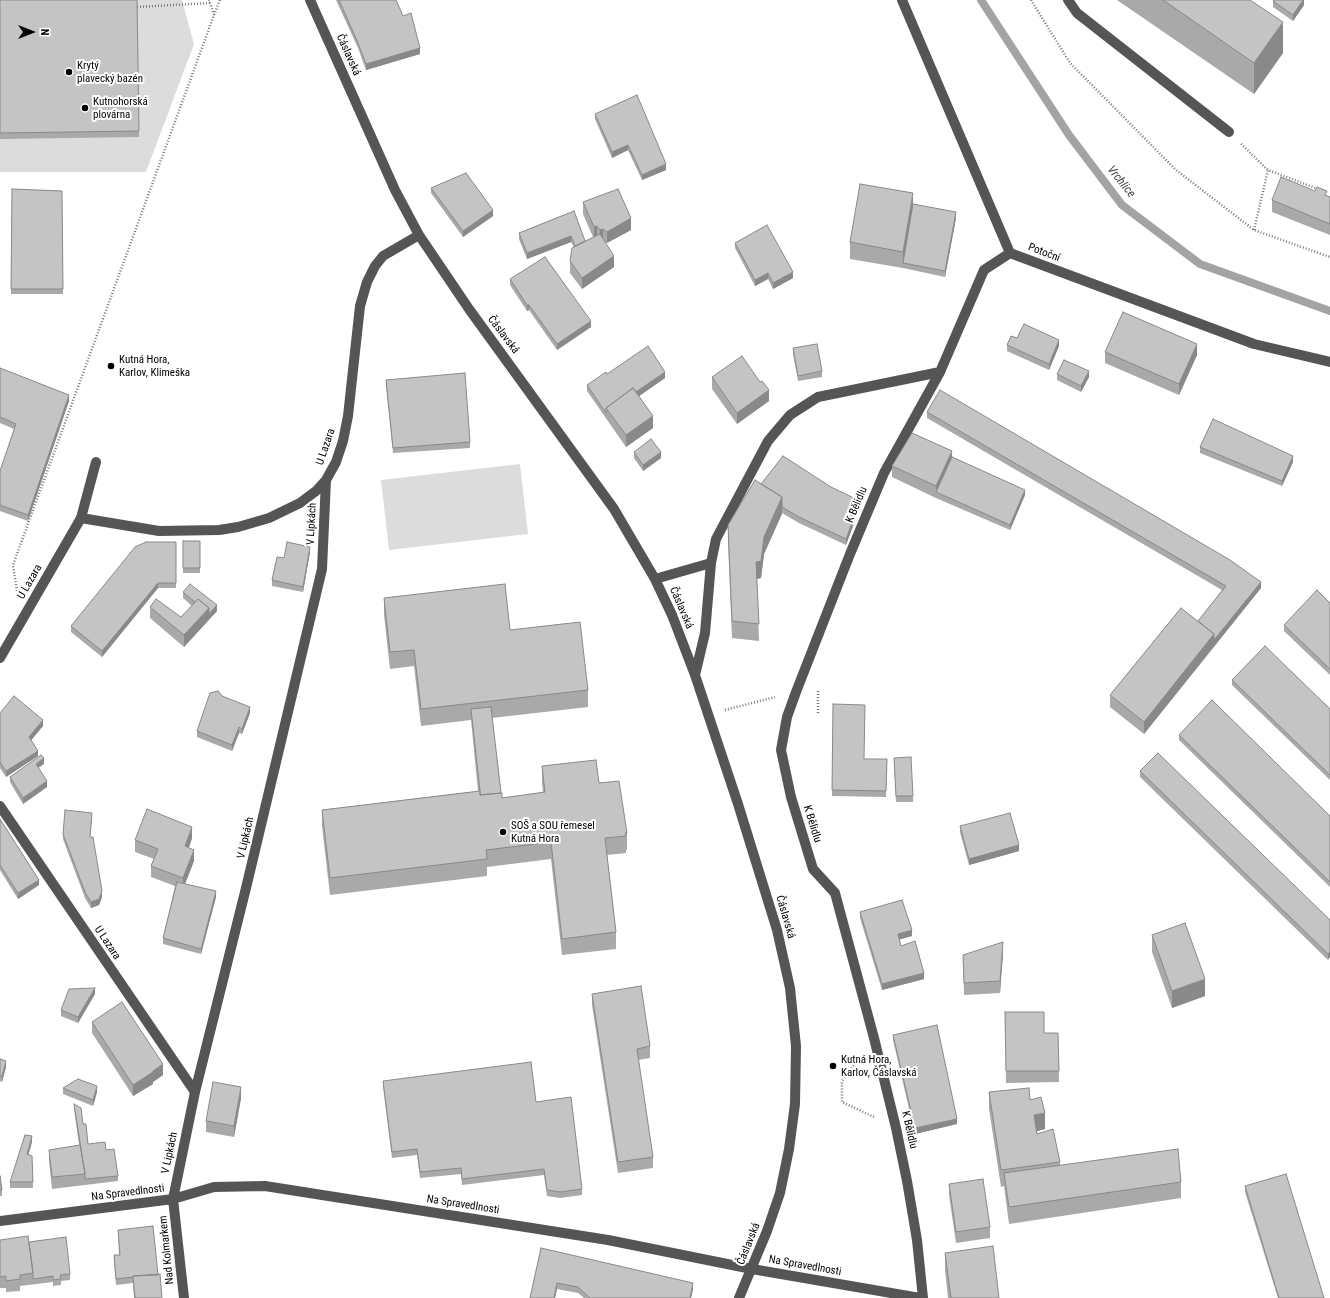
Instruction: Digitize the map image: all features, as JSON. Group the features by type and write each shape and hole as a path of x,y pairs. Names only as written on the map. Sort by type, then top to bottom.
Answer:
{"street":[{"name":"Čáslavská","path":"310,0 395,190 419,235 469,309 614,509 654,579 672,615 695,676 777,930 790,988 796,1046 795,1104 789,1149 780,1193 752,1269 738,1298"},
{"path":"902,0 1010,253"},
{"path":"1068,0 1077,13 1229,132"},
{"name":"U Lazara","path":"81,518 159,531 202,531 238,527 269,518 287,510 310,495 326,480 336,462 343,441 348,416 360,306 367,282 375,266 383,256 419,235"},
{"name":"Potoční","path":"1010,253 1254,344 1330,362"},
{"name":"K Bělidlu","path":"922,1298 917,1240 896,1128 874,1038 835,893 813,869 791,797 781,750 787,717 796,692 850,554 884,473 940,372 984,270 1010,253"},
{"path":"695,676 705,633 711,563 716,540 768,441 790,415 818,397 940,372"},
{"name":"U Lazara","path":"0,658 81,518 96,462"},
{"name":"V Lipkách","path":"173,1200 195,1092 246,888 322,568 326,480"},
{"path":"654,579 711,563"},
{"name":"U Lazara","path":"0,806 195,1092"},
{"name":"Na Spravedlnosti","path":"0,1221 173,1200 214,1187 265,1186 608,1240 752,1269 922,1298"},
{"name":"Nad Kolmarkem","path":"173,1200 184,1298"}],"path":[{"path":"21,623 14,565 220,0"},
{"path":"1031,0 1070,63 1176,170 1254,230 1330,257"},
{"path":"137,7 210,2 214,16"},
{"path":"1229,132 1268,170 1323,191"},
{"path":"1254,230 1268,170"},
{"path":"741,706 796,692"},
{"path":"874,1038 842,1081 842,1102 896,1128"}],"shaded area":[{"name":"Kutnohorská plovárna","path":"0,0 182,0 194,44 146,172 0,172"},
{"path":"520,464 528,534 389,550 381,480"}],"building":[{"name":"Kutnohorská plovárna","path":"0,0 137,0 139,131 0,133"},
{"path":"339,0 396,0 403,16 411,13 420,48 366,64"},
{"path":"1163,0 1250,0 1283,22 1254,63"},
{"path":"1303,0 1293,15 1273,1"},
{"path":"637,95 666,164 642,175 628,145 612,152 595,114"},
{"path":"466,173 493,210 463,231 431,188"},
{"path":"1281,177 1315,191 1317,187 1327,191 1325,195 1330,197 1330,224 1272,200"},
{"path":"860,184 913,193 903,252 850,242"},
{"path":"12,189 62,191 63,289 11,289"},
{"path":"618,189 631,218 607,232 603,229 600,230 597,226 594,227 583,202"},
{"path":"913,204 956,212 945,271 903,263"},
{"path":"574,211 585,241 575,246 571,236 527,253 519,233"},
{"path":"767,225 793,272 773,283 768,273 755,280 735,243"},
{"path":"600,234 614,256 582,278 570,261 572,248"},
{"path":"545,257 591,321 557,344 529,305 527,305 510,279"},
{"path":"1123,312 1197,344 1179,384 1105,352"},
{"path":"1024,324 1059,340 1049,364 1007,345 1011,336 1017,338"},
{"path":"817,344 822,371 798,376 793,348"},
{"path":"648,346 665,372 636,392 633,388 606,408 606,413 587,385 606,372 607,374"},
{"path":"742,356 760,382 762,381 769,390 737,413 712,377"},
{"path":"1064,360 1089,371 1081,386 1057,374"},
{"path":"0,368 69,395 28,515 0,505 0,471 16,424 0,417"},
{"path":"465,373 470,442 393,448 386,380"},
{"path":"633,388 653,416 626,435 606,408"},
{"path":"940,390 1230,560 1261,582 1214,640 1214,634 1198,621 1226,586 927,412"},
{"path":"1213,419 1293,456 1282,481 1200,447"},
{"path":"912,433 952,451 936,486 892,466"},
{"path":"651,439 661,452 643,465 634,452"},
{"path":"783,456 831,487 860,501 846,539 799,517 782,507 782,497 761,484"},
{"path":"952,457 1025,490 1010,525 936,492"},
{"path":"755,480 782,497 764,537 761,561 756,562 759,624 732,621 728,525"},
{"path":"183,541 200,541 200,568 183,568"},
{"path":"146,542 176,542 176,583 158,583 102,651 71,626 135,547"},
{"path":"287,542 310,547 303,587 272,580 277,557 284,558"},
{"path":"190,584 217,605 209,614 209,608 198,599 195,602 183,592"},
{"path":"505,584 510,630 580,622 588,690 421,709 414,650 390,652 384,598"},
{"path":"1317,590 1330,603 1330,669 1284,625"},
{"path":"156,599 181,617 198,599 209,608 184,635 150,607"},
{"path":"1181,608 1214,634 1144,722 1110,695"},
{"path":"1265,646 1330,709 1330,775 1232,680"},
{"path":"218,691 222,696 250,707 242,729 239,727 232,745 197,731 210,693"},
{"path":"14,696 43,720 29,737 38,751 6,771 0,762 0,713"},
{"path":"1212,700 1330,816 1330,882 1179,735"},
{"path":"833,704 865,705 864,759 887,759 886,791 832,790"},
{"path":"491,707 501,793 480,795 471,709"},
{"path":"1158,753 1330,920 1330,952 1328,954 1140,771"},
{"path":"41,755 44,758 36,764 47,781 23,798 10,777"},
{"path":"911,757 913,796 896,796 894,758"},
{"path":"596,760 599,783 619,781 627,833 625,833 626,836 605,838 616,932 562,939 551,842 486,850 487,859 330,878 322,810 480,791 480,795 502,793 502,798 545,792 542,766"},
{"path":"147,809 192,827 185,846 194,850 183,878 151,866 158,849 135,840"},
{"path":"65,810 92,813 90,837 93,837 102,891 99,899 91,902 85,892 63,834"},
{"path":"1010,813 1019,845 969,859 960,826"},
{"path":"0,819 39,880 18,893 0,865"},
{"path":"177,882 216,891 201,949 163,938"},
{"path":"902,900 912,930 898,934 901,946 915,941 924,973 882,984 860,912"},
{"path":"1185,923 1205,979 1172,991 1152,935"},
{"path":"1003,942 1000,981 964,983 963,955"},
{"path":"641,986 650,1046 637,1049 653,1157 618,1162 592,994"},
{"path":"95,988 78,1017 61,1010 69,989"},
{"path":"122,1002 163,1064 133,1085 92,1022"},
{"path":"1005,1012 1044,1012 1044,1033 1058,1033 1059,1071 1006,1071"},
{"path":"937,1025 957,1119 915,1128 893,1035"},
{"path":"0,1059 6,1061 2,1076 0,1076"},
{"path":"531,1062 536,1102 571,1097 582,1189 560,1192 547,1190 544,1169 462,1179 461,1168 420,1172 417,1149 392,1152 383,1081"},
{"path":"78,1079 97,1086 93,1100 63,1088"},
{"path":"213,1082 241,1087 234,1126 206,1121"},
{"path":"1029,1088 1030,1100 1041,1097 1045,1113 1034,1115 1037,1134 1053,1129 1060,1162 1001,1170 989,1092"},
{"path":"74,1104 81,1108 83,1124 86,1124 88,1144 105,1142 106,1150 114,1149 118,1176 85,1179"},
{"path":"25,1135 32,1136 27,1154 32,1156 33,1182 10,1182"},
{"path":"80,1145 85,1174 52,1177 49,1150"},
{"path":"1178,1149 1181,1182 1009,1207 1004,1173"},
{"path":"1286,1174 1324,1298 1279,1298 1245,1186"},
{"path":"0,1176 2,1190 0,1190"},
{"path":"983,1179 990,1227 956,1232 949,1184"},
{"path":"153,1226 158,1275 133,1276 116,1279 114,1255 120,1255 118,1230"},
{"path":"28,1236 33,1273 20,1275 20,1279 6,1281 6,1276 0,1277 0,1240"},
{"path":"66,1237 70,1274 60,1275 61,1279 53,1280 53,1276 33,1279 29,1242"},
{"path":"993,1246 999,1298 951,1298 945,1253"},
{"path":"541,1248 693,1283 690,1298 590,1298 578,1287 557,1283 554,1298 530,1298"},
{"path":"160,1274 162,1298 135,1298 133,1276"}],"waterway":[{"name":"Vrchlice","path":"981,0 1069,135 1122,205 1200,264 1330,311"}],"place":[{"name":"Krytý plavecký bazén","path":"69,72"},
{"name":"Kutnohorská plovárna","path":"85,108"},
{"name":"Kutná Hora, Karlov, Klimeška","path":"111,366"},
{"name":"SOŠ a SOU řemesel Kutná Hora","path":"503,832"},
{"name":"Kutná Hora, Karlov, Čáslavská","path":"833,1066"}]}
